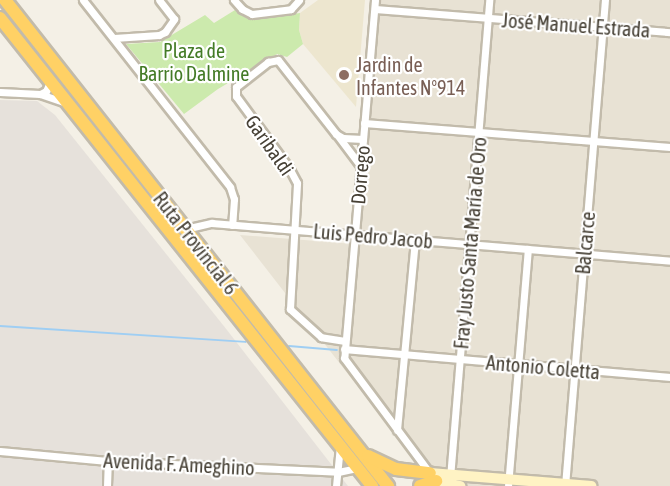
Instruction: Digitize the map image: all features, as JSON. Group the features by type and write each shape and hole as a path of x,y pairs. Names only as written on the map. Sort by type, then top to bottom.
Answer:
{"highway":[{"name":"Ruta Provincial 6","path":"5,0 388,486"},
{"name":"Ruta Provincial 6","path":"0,18 372,486"},
{"path":"358,448 386,466 442,481"},
{"path":"420,486 442,481"}],"main road":[{"path":"442,481 591,486"},
{"path":"442,481 460,486"}],"street":[{"path":"83,0 230,187 234,199 232,225"},
{"path":"114,39 159,35 165,32 174,20 159,0"},
{"path":"234,0 242,9 252,14 291,9 299,0"},
{"name":"Dorrego","path":"344,349 375,0"},
{"name":"Fray Justo Santa María de Oro","path":"442,481 460,360 489,0"},
{"name":"Balcarce","path":"566,485 605,0"},
{"name":"José Manuel Estrada","path":"375,9 670,32"},
{"name":"Garibaldi","path":"336,134 282,62 274,59 268,62 239,84 235,91 236,96 294,176 297,190 290,309 321,337 345,341"},
{"path":"40,94 46,91 50,80"},
{"path":"0,92 40,94 69,105"},
{"path":"364,123 670,147"},
{"path":"336,134 343,138 363,138"},
{"path":"336,134 361,166"},
{"name":"Luis Pedro Jacob","path":"185,229 212,223 670,261"},
{"path":"397,430 415,240"},
{"path":"509,483 528,249"},
{"path":"344,349 345,362 397,430 442,481"},
{"name":"Antonio Coletta","path":"344,349 670,377"},
{"path":"336,486 340,446"},
{"name":"Avenida F. Ameghino","path":"0,450 108,461 338,472 357,468"},
{"path":"106,486 108,461"}],"shaded area":[{"name":"Jardin de Infantes N°914","path":"318,0 365,0 356,107 303,44 299,30 300,13"},
{"path":"379,0 670,0 670,486 435,486 240,235 354,244"},
{"path":"0,100 37,101 55,115 348,486 0,486"}],"green space":[{"name":"Plaza de Barrio Dalmine","path":"235,10 253,20 300,13 299,30 303,44 287,57 277,54 218,89 184,114 126,44 160,42 205,15 214,23"}],"waterway":[{"path":"0,326 245,342"},
{"path":"289,346 337,350"}],"place":[{"name":"Jardin de Infantes N°914","path":"344,75"}]}
